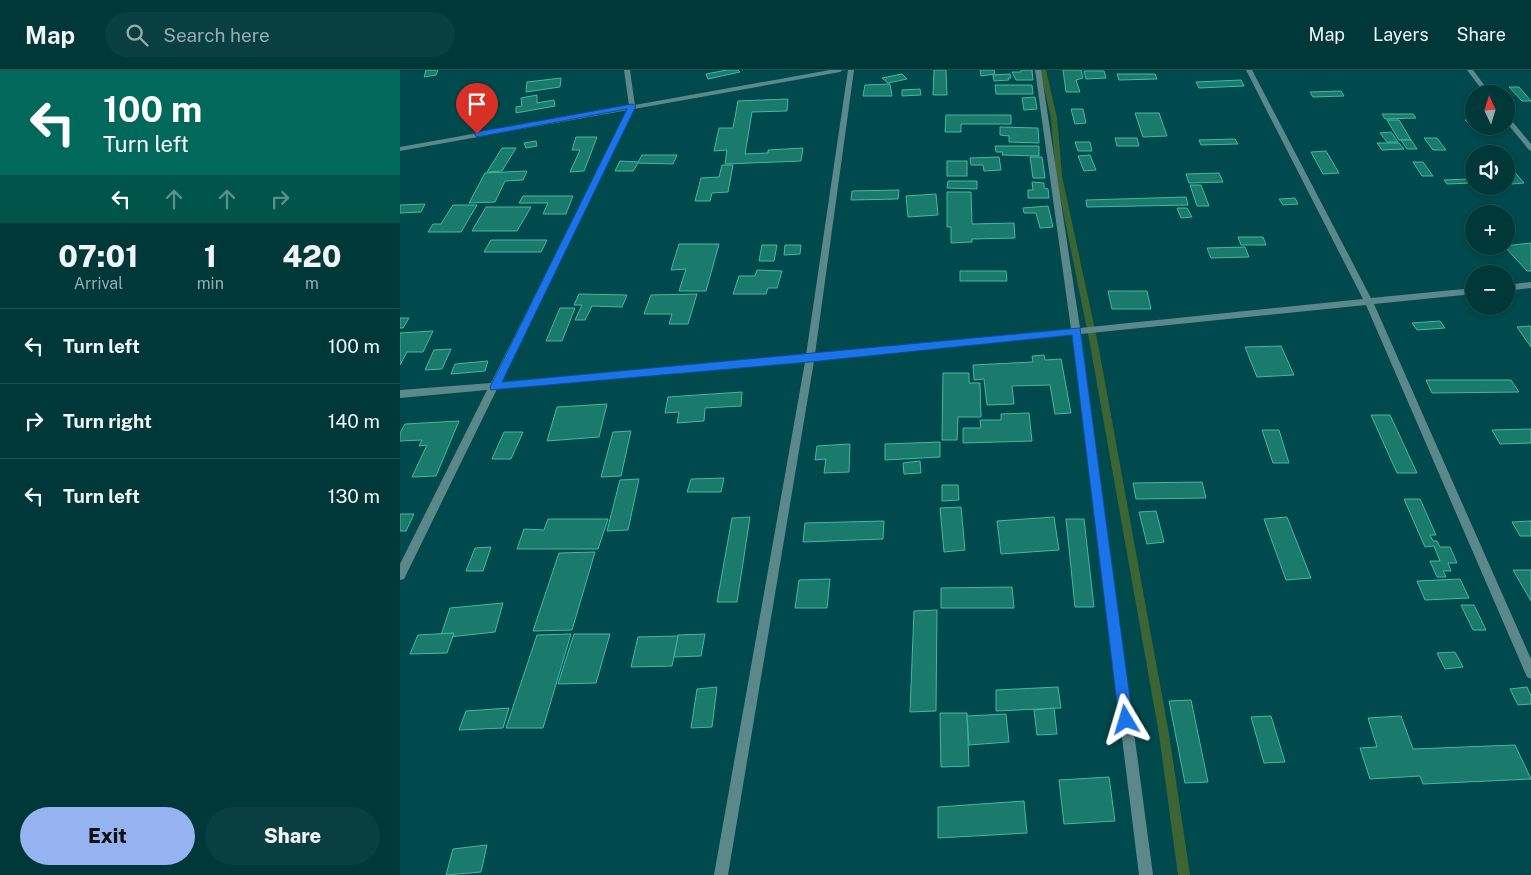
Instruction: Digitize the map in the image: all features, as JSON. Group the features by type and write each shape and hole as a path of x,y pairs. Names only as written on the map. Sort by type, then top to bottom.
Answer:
{"street":[{"path":"400,575 495,387 632,106 627,70"},
{"path":"400,149 840,70"},
{"path":"721,875 810,358 851,70"},
{"path":"1038,70 1076,331 1146,875"},
{"path":"1249,70 1369,302 1531,673"},
{"path":"1470,70 1481,85"},
{"path":"1515,129 1531,149"},
{"path":"1515,287 1531,285"},
{"path":"400,394 810,358 1465,292"}],"building":[{"path":"426,70 438,70 436,75 424,77"},
{"path":"738,70 740,72 708,79 706,74"},
{"path":"934,70 946,70 947,95 933,95"},
{"path":"980,70 994,70 995,74 981,76"},
{"path":"1021,70 1032,70 1033,80 1016,80 1012,72 1021,72"},
{"path":"1063,70 1081,70 1083,78 1076,80 1080,92 1066,92"},
{"path":"1084,71 1104,71 1106,78 1086,79"},
{"path":"902,74 907,79 888,83 882,78"},
{"path":"1010,74 1011,78 1008,78 1009,80 994,81 993,75"},
{"path":"1117,74 1155,74 1157,79 1119,80"},
{"path":"561,78 560,87 526,92 527,82"},
{"path":"1241,80 1244,86 1199,88 1196,82"},
{"path":"890,84 892,96 863,96 865,85"},
{"path":"995,85 1032,85 1033,94 996,94"},
{"path":"1515,87 1519,87 1531,101 1522,101 1515,93"},
{"path":"920,89 921,95 902,96 902,90"},
{"path":"1341,91 1344,96 1313,97 1310,92"},
{"path":"537,95 537,103 554,100 555,106 516,113 516,107 522,106 521,98"},
{"path":"1035,97 1037,109 1024,110 1022,98"},
{"path":"788,99 787,111 752,112 745,154 768,153 768,150 803,148 801,161 725,164 727,150 714,151 719,128 733,128 738,101"},
{"path":"1071,109 1083,109 1086,123 1075,124"},
{"path":"1135,113 1159,113 1167,136 1143,137"},
{"path":"1382,114 1413,114 1416,118 1385,119"},
{"path":"946,115 1011,115 1011,124 961,124 961,132 945,132"},
{"path":"1387,120 1399,120 1411,140 1399,140"},
{"path":"1000,127 1038,128 1039,143 1009,142 1009,136 1000,135"},
{"path":"1391,132 1398,142 1387,142 1380,133"},
{"path":"576,137 597,137 584,171 570,172 580,150 572,150"},
{"path":"1115,138 1137,138 1139,146 1117,146"},
{"path":"1424,138 1437,138 1446,150 1433,150"},
{"path":"1235,139 1238,144 1201,145 1199,140"},
{"path":"1401,140 1411,140 1417,149 1407,149"},
{"path":"536,141 537,146 526,148 524,143"},
{"path":"1075,142 1090,142 1092,151 1078,151"},
{"path":"1377,143 1399,143 1404,149 1382,150"},
{"path":"995,146 1039,146 1039,156 1002,155 1003,152 996,152"},
{"path":"502,148 516,148 502,171 487,172"},
{"path":"1326,151 1339,173 1323,174 1311,152"},
{"path":"642,155 677,155 673,164 638,163 633,171 615,171 620,161 638,162"},
{"path":"1090,155 1096,170 1084,171 1078,156"},
{"path":"999,157 1001,170 984,171 983,165 971,165 970,158"},
{"path":"1030,157 1042,157 1045,178 1033,178"},
{"path":"947,161 967,161 967,176 947,176"},
{"path":"1413,162 1423,162 1433,176 1422,176"},
{"path":"722,165 733,165 728,192 712,193 710,201 695,201 701,178 719,177"},
{"path":"527,171 523,180 505,181 495,202 469,203 485,173"},
{"path":"1515,172 1524,183 1515,184"},
{"path":"1219,173 1223,182 1189,183 1186,174"},
{"path":"1465,179 1465,183 1447,184 1444,180"},
{"path":"948,181 977,181 977,189 947,188"},
{"path":"1032,182 1044,183 1044,188 1048,189 1049,198 1028,198 1028,190 1033,190"},
{"path":"1190,185 1201,185 1209,206 1197,206"},
{"path":"899,190 898,199 851,200 852,191"},
{"path":"947,192 971,192 972,224 1014,223 1015,238 972,239 972,242 951,243 951,227 947,227"},
{"path":"936,194 938,215 908,217 906,196"},
{"path":"523,196 573,196 566,214 543,214 548,203 519,203"},
{"path":"1186,197 1188,205 1087,207 1086,200"},
{"path":"1295,198 1298,204 1283,205 1279,199"},
{"path":"425,204 421,212 400,213 400,205"},
{"path":"453,205 477,205 461,232 428,232 433,224 441,224"},
{"path":"1048,206 1053,227 1040,228 1036,213 1024,213 1023,208"},
{"path":"486,207 531,207 517,231 472,231"},
{"path":"1177,208 1187,208 1192,217 1181,218"},
{"path":"1238,237 1263,237 1266,245 1241,245"},
{"path":"491,240 547,240 541,252 484,252"},
{"path":"1531,243 1531,271 1527,271 1512,255 1515,255 1515,245"},
{"path":"679,244 719,244 706,291 679,291 686,269 671,270"},
{"path":"762,245 777,245 774,261 759,261"},
{"path":"785,245 801,245 800,254 784,255"},
{"path":"1245,247 1249,257 1211,258 1207,248"},
{"path":"757,270 782,271 777,288 768,288 766,294 733,294 739,276 755,276"},
{"path":"960,271 1006,271 1007,281 960,281"},
{"path":"1108,291 1147,291 1151,309 1112,309"},
{"path":"579,294 627,295 622,307 592,306 585,320 575,320 582,305 574,305"},
{"path":"697,294 688,324 669,324 672,314 644,314 651,295"},
{"path":"560,308 575,308 562,341 546,341"},
{"path":"400,318 409,318 403,328 400,328"},
{"path":"1440,321 1445,328 1417,330 1412,323"},
{"path":"1517,327 1531,327 1531,347"},
{"path":"433,331 423,352 407,352 400,365 400,333"},
{"path":"1281,346 1294,375 1257,377 1245,347"},
{"path":"451,349 442,369 425,370 434,350"},
{"path":"1044,355 1045,360 1061,359 1071,413 1055,414 1050,385 1012,386 1014,404 987,405 984,379 974,380 973,365 1033,362 1032,356"},
{"path":"488,361 485,371 451,374 455,364"},
{"path":"943,373 969,373 969,383 980,383 981,417 958,417 957,440 942,440"},
{"path":"1426,380 1511,380 1519,392 1432,393"},
{"path":"742,392 741,406 705,408 704,421 677,423 679,412 665,413 668,397"},
{"path":"607,404 599,437 547,441 557,407"},
{"path":"1029,413 1032,441 963,443 963,428 981,428 980,420 1001,420 1001,414"},
{"path":"1371,415 1390,415 1417,473 1397,473"},
{"path":"459,421 436,476 412,477 427,445 419,446 422,440 400,441 400,433 405,424"},
{"path":"1531,429 1531,443 1500,444 1492,430"},
{"path":"1262,430 1279,430 1289,463 1273,463"},
{"path":"631,431 621,476 601,477 613,432"},
{"path":"504,432 523,432 511,459 492,459"},
{"path":"940,442 940,457 885,460 885,444"},
{"path":"850,444 849,472 824,473 826,459 815,460 817,446"},
{"path":"920,461 921,473 904,474 903,463"},
{"path":"724,478 721,492 687,492 691,479"},
{"path":"639,479 628,530 607,531 620,480"},
{"path":"1202,482 1206,498 1136,499 1133,483"},
{"path":"942,485 958,485 959,500 942,501"},
{"path":"1404,499 1420,499 1436,535 1430,535 1433,541 1437,541 1440,547 1450,547 1457,563 1448,563 1451,571 1443,571 1446,577 1437,577 1430,561 1440,561 1434,546 1425,547"},
{"path":"961,507 965,550 944,552 940,508"},
{"path":"1156,511 1164,542 1147,544 1139,512"},
{"path":"400,514 414,514 406,531 400,531"},
{"path":"750,517 737,602 717,602 732,518"},
{"path":"1054,517 1059,550 1001,554 997,521"},
{"path":"1287,517 1311,578 1286,580 1264,519"},
{"path":"548,519 608,519 598,549 517,549 524,529 544,530"},
{"path":"1066,519 1084,519 1094,607 1075,607"},
{"path":"884,521 883,539 803,542 805,523"},
{"path":"1531,521 1531,536 1520,536 1512,522"},
{"path":"491,547 483,571 466,571 475,548"},
{"path":"595,552 572,630 533,631 559,553"},
{"path":"1513,570 1531,570 1531,601"},
{"path":"830,579 827,608 795,608 799,580"},
{"path":"1460,579 1469,598 1425,600 1417,581"},
{"path":"1012,587 1014,608 941,608 941,588"},
{"path":"503,603 495,632 440,638 450,608"},
{"path":"1461,605 1474,605 1486,630 1473,630"},
{"path":"937,610 936,711 910,712 914,611"},
{"path":"454,633 447,653 410,654 418,635"},
{"path":"571,634 543,728 506,728 537,635"},
{"path":"574,634 610,634 596,683 558,684"},
{"path":"705,634 701,656 674,657 678,635"},
{"path":"678,636 672,666 631,667 638,637"},
{"path":"1455,652 1463,667 1445,669 1437,653"},
{"path":"717,687 712,727 691,728 697,689"},
{"path":"1058,687 1061,708 996,711 996,690"},
{"path":"1527,687 1531,696 1531,704 1518,705 1510,689"},
{"path":"1191,700 1208,782 1185,783 1169,701"},
{"path":"509,708 503,728 459,730 466,711"},
{"path":"1054,708 1057,734 1037,735 1034,710"},
{"path":"940,713 967,713 969,766 941,767"},
{"path":"1006,714 1009,742 969,745 967,716"},
{"path":"1271,716 1285,762 1264,763 1251,717"},
{"path":"1401,716 1413,749 1515,745 1531,779 1423,784 1420,776 1370,779 1360,748 1377,747 1368,718"},
{"path":"1109,777 1115,821 1064,824 1059,780"},
{"path":"1024,801 1027,833 938,838 938,807"},
{"path":"487,845 481,872 446,875 453,849"}],"waterway":[{"path":"1043,70 1054,118 1059,176 1094,344 1164,734 1184,875"}],"route":[{"path":"477,134 632,106 495,387 1076,331 1126,720"}]}
